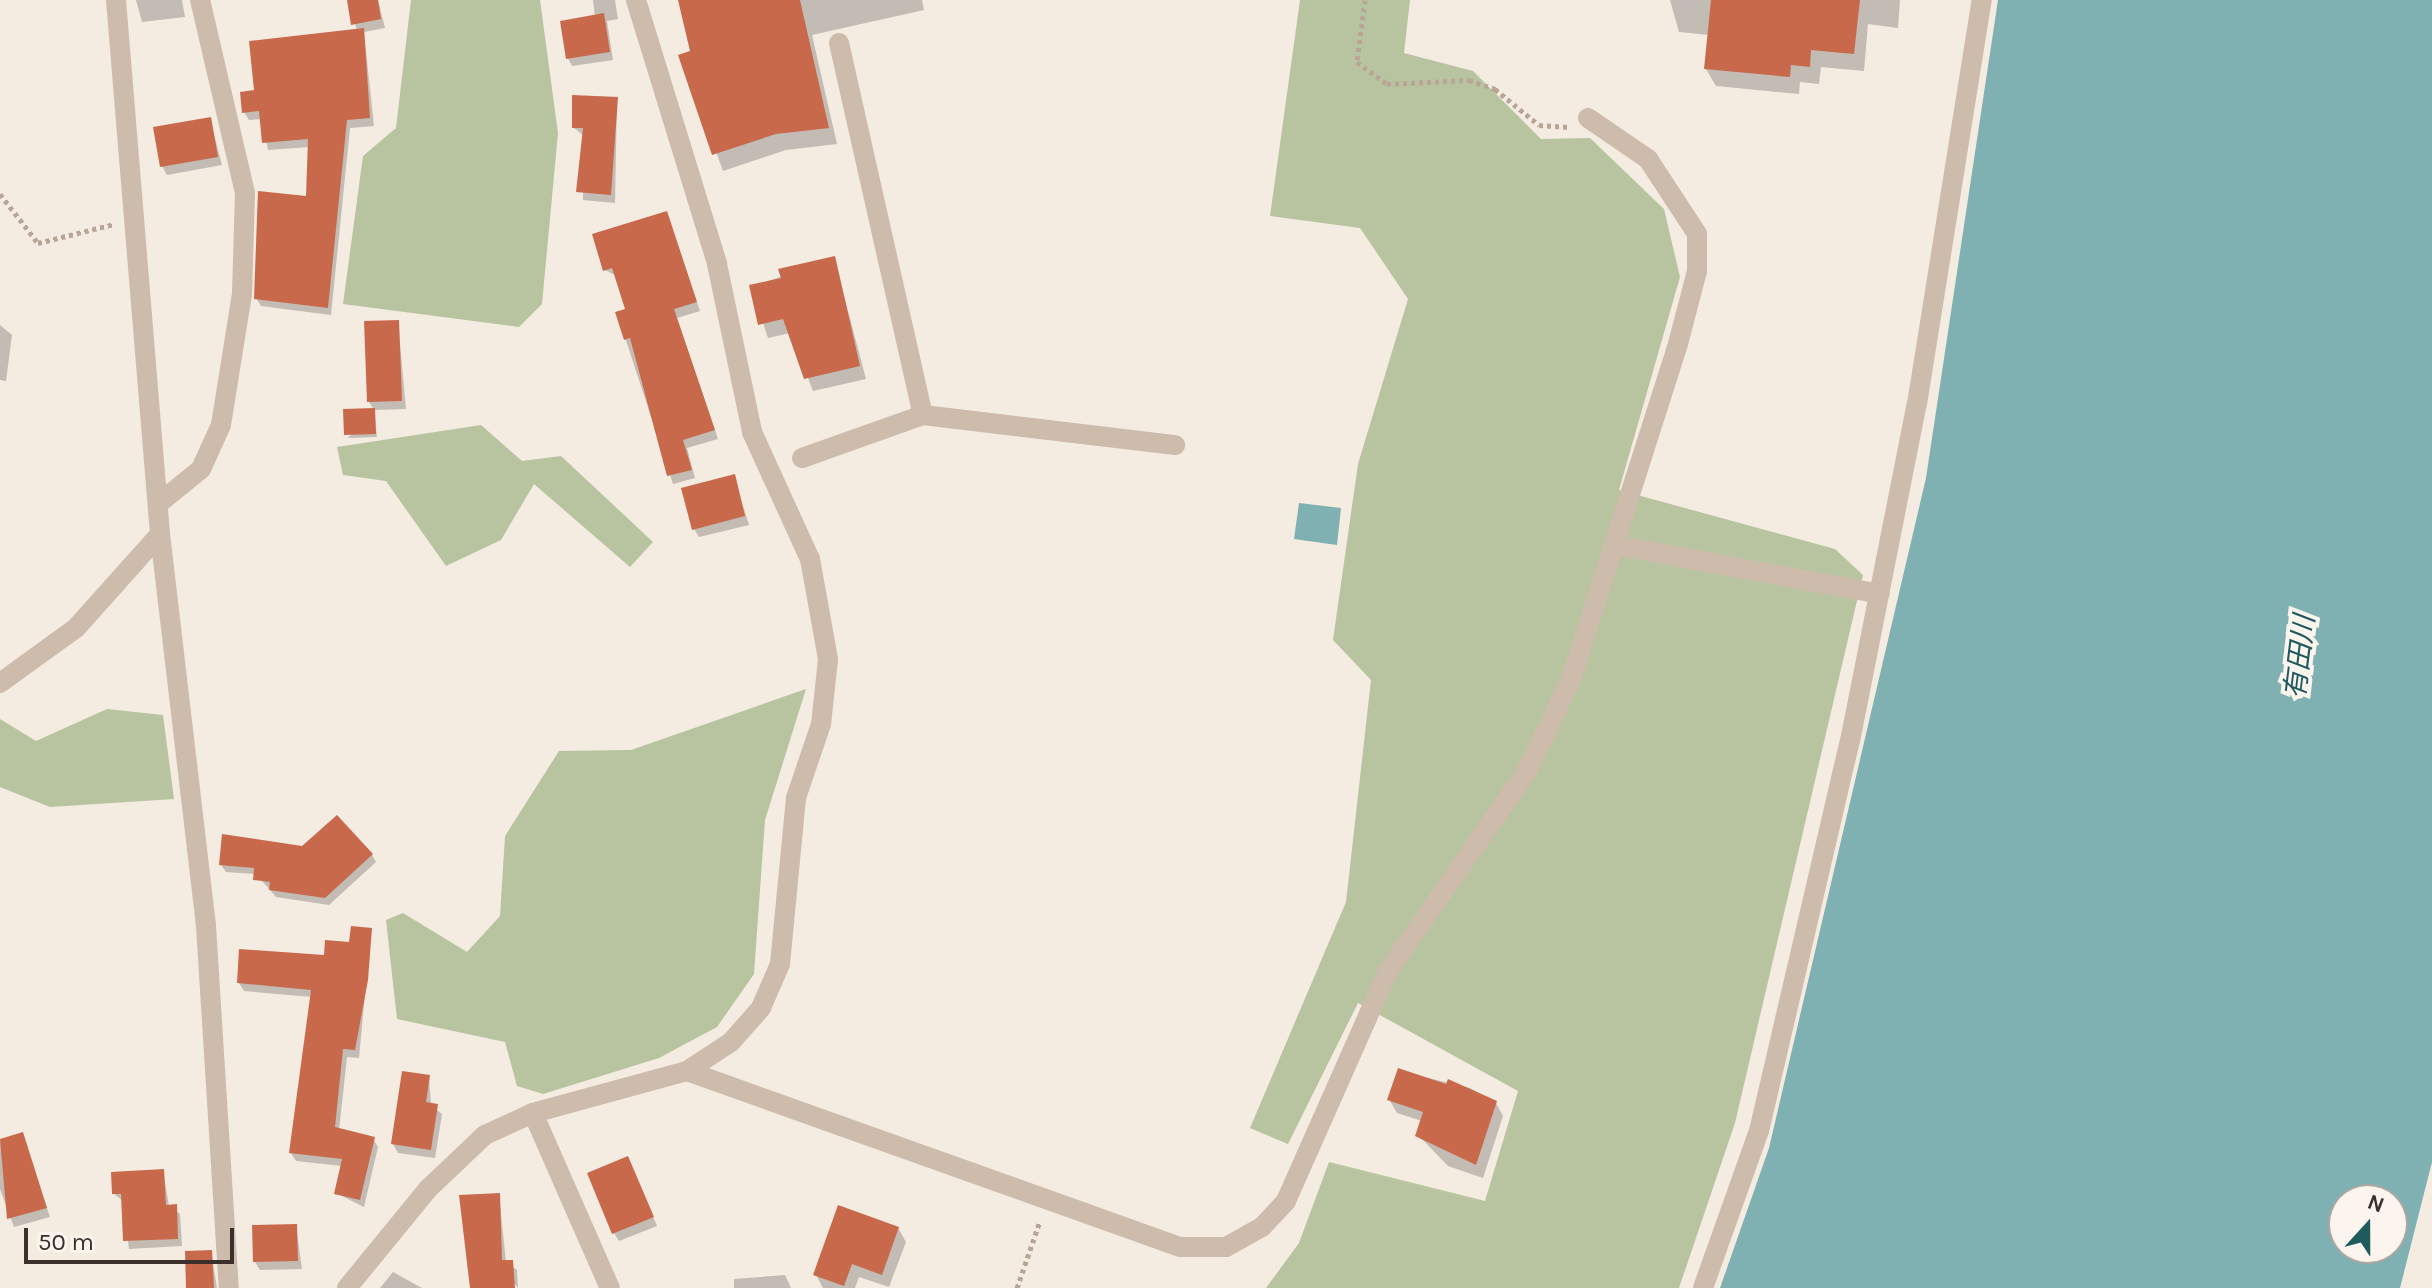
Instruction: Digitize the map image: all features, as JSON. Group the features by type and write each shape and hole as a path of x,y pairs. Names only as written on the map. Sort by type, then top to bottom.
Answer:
{"street":[{"path":"116,0 160,534 206,926 229,1288"},
{"path":"158,504 201,469 221,425 242,294 245,193 200,0"},
{"path":"347,1288 451,1168 485,1135 533,1113 687,1071 731,1042 761,1008 780,964 796,798 821,724 828,659 810,559 752,432 717,264 636,0"},
{"path":"1703,1288 1759,1131 1880,594 1982,0"},
{"path":"839,43 923,415"},
{"path":"687,1071 1180,1247 1226,1247 1262,1227 1286,1201 1388,971 1527,771 1571,679 1678,344 1697,271 1697,234 1648,159 1588,118"},
{"path":"802,458 923,415 1175,445"},
{"path":"0,683 76,628 160,534"},
{"path":"1614,545 1880,594"},
{"path":"533,1113 610,1288"}],"path":[{"path":"1365,0 1357,62 1387,84 1469,80 1495,89 1539,125 1565,129 1588,118"},
{"path":"0,194 38,243 134,219"},
{"path":"1017,1288 1048,1199"}],"green space":[{"path":"411,0 540,0 558,133 542,304 519,327 343,304 363,156 396,128"},
{"path":"1300,0 1410,0 1404,53 1473,71 1541,139 1590,138 1664,209 1680,277 1619,490 1835,549 1863,575 1735,1123 1679,1288 1266,1288 1299,1243 1329,1162 1485,1201 1518,1091 1358,1003 1288,1144 1250,1128 1346,902 1371,680 1333,640 1358,464 1408,299 1360,228 1270,216"},
{"path":"481,425 522,461 561,456 653,542 630,567 534,484 501,540 446,566 386,481 343,475 337,447"},
{"path":"806,689 765,820 754,974 717,1027 659,1058 543,1094 517,1086 505,1042 397,1019 386,920 403,913 467,952 500,916 505,836 559,751 631,750"},
{"path":"107,709 163,715 174,799 50,807 0,787 0,719 36,741"}],"water":[{"name":"有田川","path":"1998,0 2432,0 2432,1162 2408,1256 2408,1184 2328,1184 2328,1264 2406,1264 2400,1288 1720,1288 1769,1148 1926,478"},
{"path":"1299,503 1341,508 1337,545 1294,539"}],"building":[{"path":"347,0 378,0 381,19 351,25"},
{"path":"678,0 800,0 829,128 776,134 712,155 678,55 690,51"},
{"path":"1711,0 1860,0 1854,54 1811,50 1810,67 1791,65 1790,77 1704,69"},
{"path":"604,13 610,52 566,59 560,21"},
{"path":"364,28 370,118 347,120 328,308 254,299 258,191 306,196 308,139 262,143 259,111 242,113 240,92 254,90 249,41"},
{"path":"572,95 618,97 611,195 576,192 583,128 572,128"},
{"path":"211,117 218,157 160,167 153,127"},
{"path":"667,211 697,302 674,309 715,430 683,440 692,470 667,476 630,338 624,340 615,312 625,309 612,268 603,271 592,234"},
{"path":"835,256 860,366 804,379 783,319 758,325 749,285 781,278 778,269"},
{"path":"399,320 402,401 367,402 364,321"},
{"path":"375,408 376,434 344,435 343,409"},
{"path":"735,474 745,516 692,530 681,488"},
{"path":"337,815 373,854 325,898 269,890 270,882 253,880 254,868 219,865 222,834 302,846"},
{"path":"351,926 372,928 368,980 355,1050 343,1049 335,1127 375,1137 360,1200 334,1194 342,1159 289,1153 311,990 237,983 239,949 324,955 325,940 349,942"},
{"path":"1398,1068 1446,1084 1448,1079 1497,1101 1476,1165 1415,1136 1423,1112 1387,1100"},
{"path":"402,1071 430,1075 426,1102 438,1104 431,1150 391,1144"},
{"path":"23,1132 47,1208 7,1219 0,1139"},
{"path":"628,1156 654,1217 612,1234 587,1173"},
{"path":"164,1169 166,1205 177,1204 178,1239 123,1241 121,1194 112,1194 111,1172"},
{"path":"500,1193 502,1260 513,1260 515,1288 470,1288 459,1195"},
{"path":"838,1205 899,1227 882,1275 852,1264 844,1286 813,1275"},
{"path":"297,1224 298,1261 253,1262 252,1225"},
{"path":"212,1250 214,1288 186,1288 185,1251"}]}
